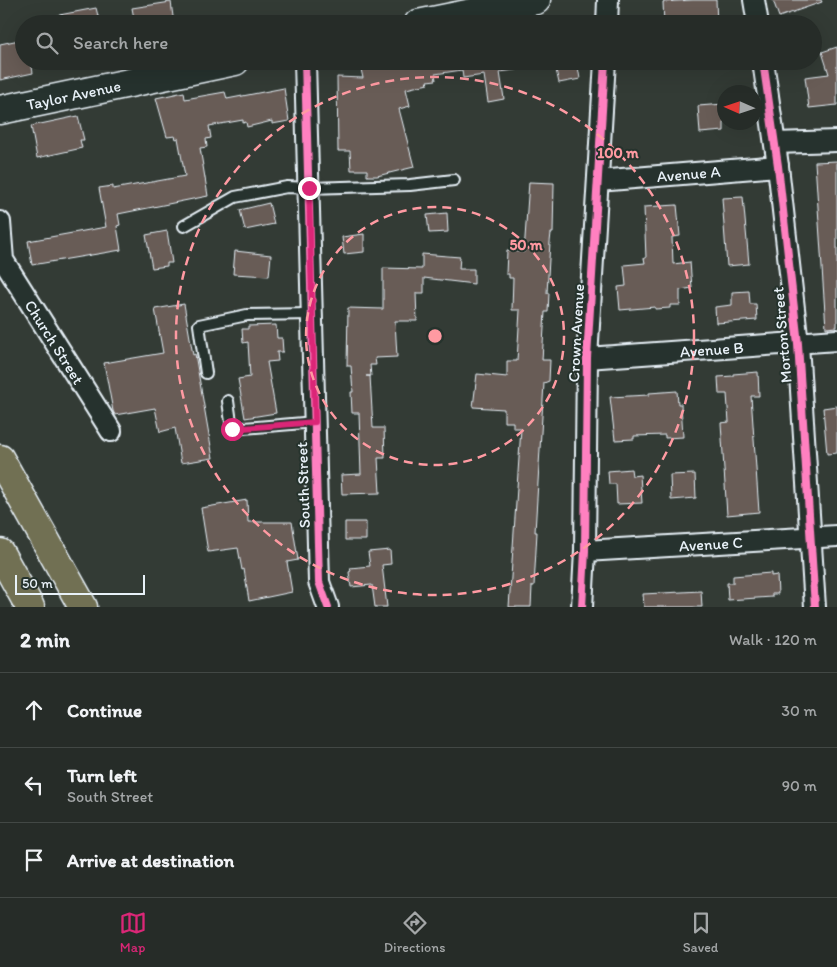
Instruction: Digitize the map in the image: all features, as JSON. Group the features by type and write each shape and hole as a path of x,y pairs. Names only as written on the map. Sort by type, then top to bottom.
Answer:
{"highway":[{"path":"0,459 83,607"},
{"path":"47,542 88,607"},
{"path":"0,553 30,607"}],"street":[{"path":"462,15 536,0"},
{"path":"607,15 608,0"},
{"path":"754,0 756,15"},
{"name":"Taylor Avenue","path":"0,110 192,70"},
{"name":"South Street","path":"305,70 319,582 328,607"},
{"name":"Crown Avenue","path":"582,607 585,551 587,358 604,70"},
{"name":"Morton Street","path":"764,70 778,166 798,344 815,607"},
{"path":"775,143 837,141"},
{"name":"Avenue A","path":"598,181 778,166"},
{"name":"Church Street","path":"0,222 3,260 111,430"},
{"name":"Avenue B","path":"587,358 837,340"},
{"name":"Avenue C","path":"585,551 837,536"}],"lane":[{"path":"184,226 236,197 287,187 410,185 454,180"},
{"path":"206,373 199,325 247,315 312,314"},
{"path":"228,401 232,429 315,422"}],"building":[{"path":"716,0 717,15 664,15 663,2"},
{"path":"773,0 821,0 822,2 785,15 778,15"},
{"path":"171,2 173,15 133,15 132,8"},
{"path":"96,8 98,15 59,15"},
{"path":"15,41 15,70 32,70 33,73 0,80 0,44"},
{"path":"837,47 837,105 809,108 805,77 829,74 822,52"},
{"path":"361,70 462,70 435,74 436,80 427,81 428,84 406,89 410,106 399,109 414,167 377,176 367,176 367,170 351,170 350,151 338,151 337,77 363,78"},
{"path":"462,70 515,70 500,72 504,99 488,102 484,75 463,78"},
{"path":"556,70 578,70 580,79 559,83"},
{"path":"284,88 289,121 272,124 272,121 247,127 246,122 243,123 243,120 209,126 211,138 206,139 207,147 200,148 208,196 118,214 120,225 117,226 121,250 32,265 28,241 106,227 99,188 113,186 113,189 185,176 178,138 176,139 175,136 167,137 156,98 184,92 185,99 225,92 227,99"},
{"path":"717,105 717,130 724,131 700,133 698,106"},
{"path":"78,116 84,140 80,140 82,148 37,158 31,126"},
{"path":"837,161 837,327 826,328 815,162"},
{"path":"529,182 554,183 553,233 551,233 550,242 547,293 549,293 548,312 545,312 542,360 550,360 549,381 544,383 535,532 537,532 534,586 532,586 531,607 509,607 521,428 513,428 513,422 504,422 504,409 473,407 477,374 507,377 507,361 517,361 520,310 512,310 513,278 509,278 509,274 506,274 507,251 524,252"},
{"path":"743,197 749,264 727,266 722,198"},
{"path":"269,203 274,224 245,230 240,210"},
{"path":"677,205 680,236 672,237 673,264 690,262 692,288 680,290 680,305 670,305 670,308 655,309 655,307 620,310 618,287 626,286 624,265 645,263 644,207"},
{"path":"447,213 448,232 429,233 427,215"},
{"path":"167,231 172,263 167,263 167,266 152,268 146,235"},
{"path":"364,234 364,252 344,254 342,237"},
{"path":"235,251 271,255 269,276 233,274"},
{"path":"422,254 460,257 459,269 474,269 474,284 424,278 424,293 416,293 417,321 395,321 397,357 375,358 376,365 370,365 373,428 384,428 385,458 378,458 380,493 342,494 341,475 361,474 359,413 352,413 351,366 347,366 348,308 383,309 383,268 422,269"},
{"path":"749,291 750,304 756,304 757,320 716,323 715,307 732,305 732,292"},
{"path":"184,304 193,355 195,354 213,458 181,463 175,428 160,432 155,408 115,415 104,363 163,353 155,309"},
{"path":"276,325 277,338 282,338 283,352 277,352 278,361 267,362 276,413 245,418 238,379 250,377 248,342 243,343 242,329 248,329 248,326"},
{"path":"758,372 759,396 751,396 759,512 727,515 721,423 729,422 727,394 719,394 718,377"},
{"path":"677,391 678,404 681,404 683,437 665,438 665,435 634,436 634,439 615,440 610,397"},
{"path":"837,406 837,453 827,454 823,408"},
{"path":"631,469 632,476 640,475 642,503 617,504 616,484 609,484 608,471"},
{"path":"695,474 696,498 671,500 670,475"},
{"path":"247,500 248,522 292,522 298,560 287,562 292,592 249,601 244,569 242,570 238,548 208,552 201,508"},
{"path":"345,522 366,522 366,540 345,540"},
{"path":"390,550 391,564 382,565 387,607 375,607 372,585 351,587 350,568 370,566 368,552"},
{"path":"771,573 771,576 777,575 778,594 772,594 772,597 728,600 727,583 733,583 733,576"},
{"path":"701,591 702,607 644,607 643,594"}],"cycle path":[{"path":"305,70 319,582 328,607"},
{"path":"582,607 585,551 587,358 604,70"},
{"path":"764,70 778,166 798,344 815,607"}],"route":[{"path":"232,429 315,422 309,188"}]}
